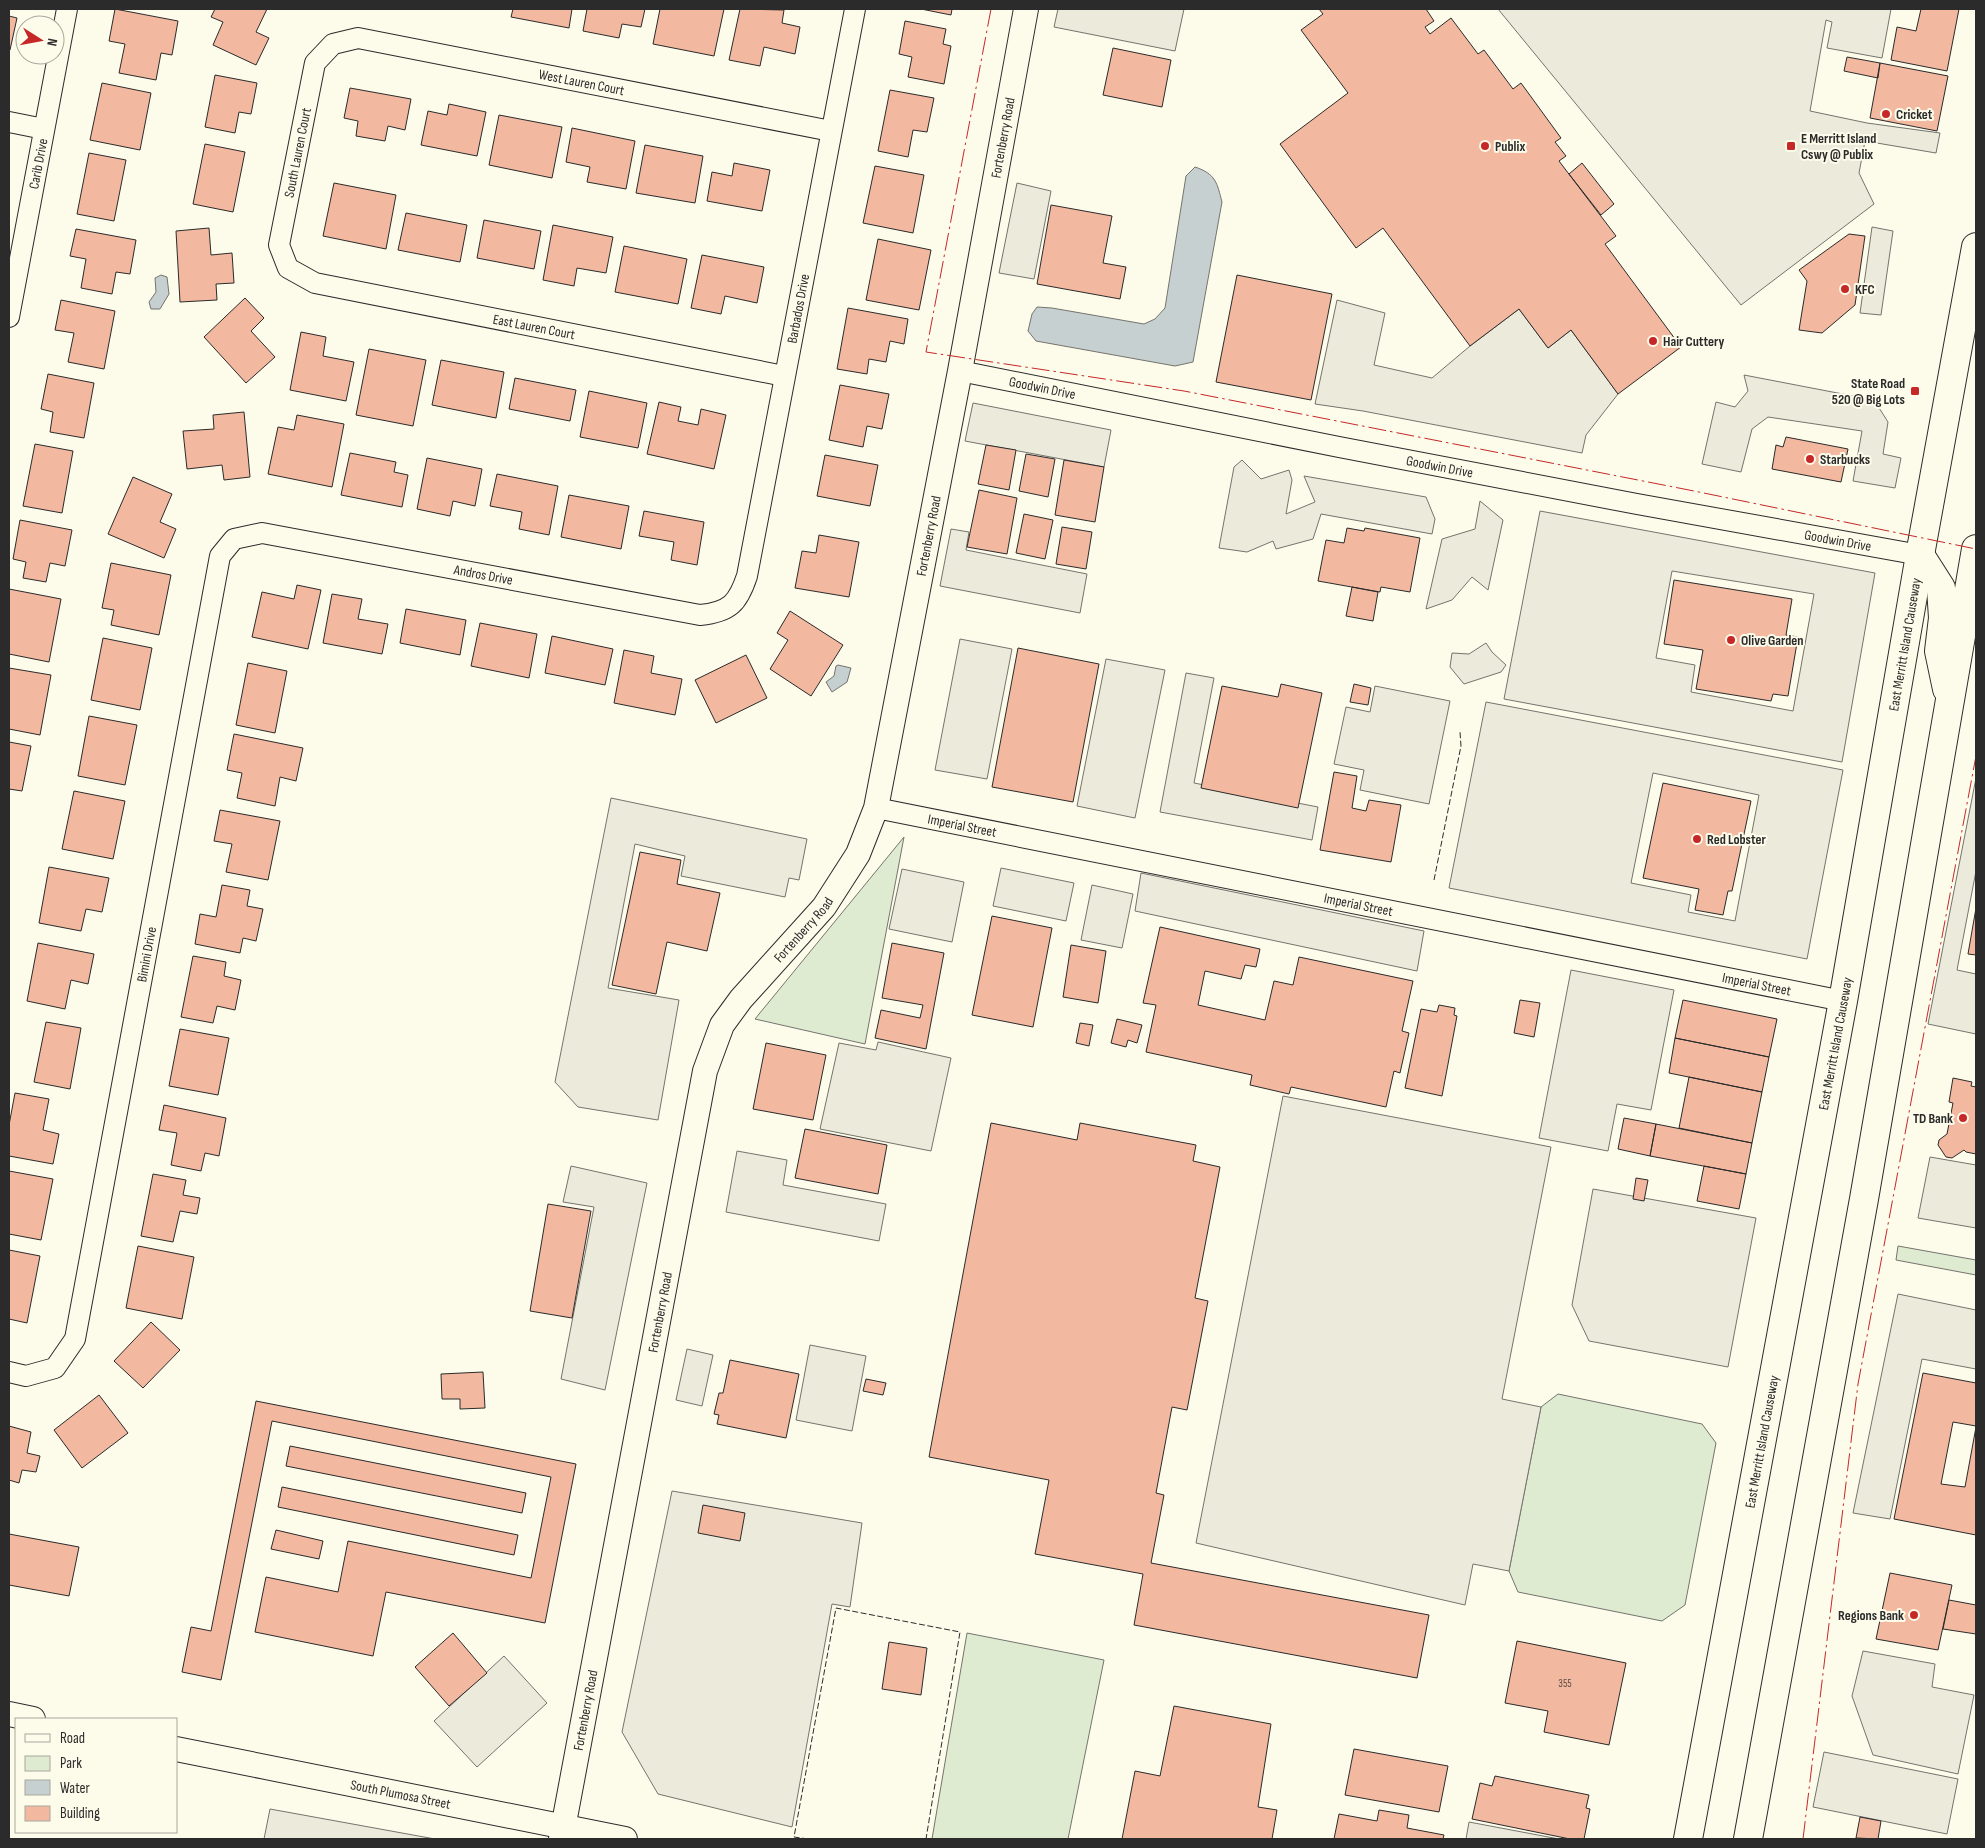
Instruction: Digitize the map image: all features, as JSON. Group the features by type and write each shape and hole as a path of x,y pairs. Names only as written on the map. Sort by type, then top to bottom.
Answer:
{"main road":[{"name":"East Merritt Island Causeway","path":"1688,1839 1843,1001 1920,555 1976,247"},
{"path":"1748,1839 1865,1192 1976,549"},
{"path":"1920,555 1941,588 1943,618 1938,651 1950,702"}],"street":[{"name":"Carib Drive","path":"9,317 67,9"},
{"name":"Barbados Drive","path":"732,606 742,592 747,576 830,131 855,9"},
{"name":"Fortenberry Road","path":"562,1833 705,1071 722,1025 741,999 824,907 858,854 876,808 960,371 1026,9"},
{"name":"West Lauren Court","path":"333,44 358,38 830,131"},
{"name":"South Lauren Court","path":"288,268 280,245 315,63 333,44"},
{"path":"9,122 44,128"},
{"name":"East Lauren Court","path":"288,268 314,283 784,376"},
{"name":"Goodwin Drive","path":"960,371 1636,504 1920,555"},
{"name":"Andros Drive","path":"234,539 262,533 700,616 717,614 732,606"},
{"name":"Bimini Drive","path":"9,1372 26,1376 55,1368 75,1339 220,556 234,539"},
{"name":"Imperial Street","path":"876,808 1843,1001"},
{"path":"9,1714 29,1718"},
{"name":"South Plumosa Street","path":"178,1749 562,1833 626,1839"}],"green space":[{"path":"904,837 865,1044 755,1019"},
{"path":"1898,1246 1976,1260 1976,1275 1896,1260"},
{"path":"1558,1394 1702,1424 1716,1443 1685,1605 1662,1621 1518,1592 1509,1571 1541,1407"},
{"path":"967,1633 1104,1660 1068,1839 932,1839"}],"shaded area":[{"path":"1058,9 1184,9 1175,51 1054,27"},
{"path":"1498,9 1891,9 1882,58 1827,48 1832,22 1826,20 1810,111 1867,123 1940,133 1936,153 1865,141 1859,173 1874,204 1741,305"},
{"path":"1017,183 1051,191 1034,279 999,273"},
{"path":"1872,227 1893,231 1881,315 1860,313"},
{"path":"1337,300 1385,313 1374,365 1432,378 1519,309 1548,348 1571,330 1618,394 1586,435 1582,453 1363,411 1315,404"},
{"path":"1744,375 1874,400 1888,422 1883,454 1901,458 1895,488 1853,481 1862,431 1768,417 1752,429 1741,472 1702,464 1716,402 1735,407 1748,391"},
{"path":"973,403 1111,430 1104,467 965,441"},
{"path":"1242,460 1261,479 1289,470 1292,480 1286,514 1315,502 1304,476 1426,497 1435,519 1432,534 1321,514 1313,539 1276,549 1273,541 1247,552 1219,548 1234,467"},
{"path":"1480,501 1503,520 1488,590 1472,577 1452,600 1426,609 1442,539 1475,529"},
{"path":"1540,511 1875,573 1842,762 1504,699","holes":["1672,571 1814,594 1793,711 1691,692 1695,665 1656,658"]},
{"path":"951,529 969,532 966,550 1087,574 1080,613 940,586"},
{"path":"960,639 1012,649 987,779 935,770"},
{"path":"1486,643 1492,652 1506,665 1501,672 1464,684 1450,667 1452,653 1469,654"},
{"path":"1106,659 1165,670 1135,818 1077,806"},
{"path":"1186,673 1214,678 1194,783 1318,807 1312,840 1160,812"},
{"path":"1375,686 1450,701 1429,804 1360,790 1364,770 1334,764 1346,707 1370,712"},
{"path":"1486,702 1843,770 1807,959 1449,888","holes":["1653,773 1759,795 1735,921 1688,912 1691,895 1631,883"]},
{"path":"1976,778 1976,871 1957,970 1976,974 1976,1034 1928,1024"},
{"path":"611,798 807,839 799,880 789,878 785,897 681,876 685,856 635,844 608,988 679,1000 658,1120 578,1107 555,1082"},
{"path":"1001,868 1074,883 1066,921 993,906"},
{"path":"902,869 964,882 952,942 889,929"},
{"path":"1141,873 1424,931 1417,971 1135,911"},
{"path":"1092,885 1133,894 1122,948 1081,940"},
{"path":"1571,970 1674,990 1651,1110 1617,1104 1608,1151 1539,1138"},
{"path":"878,1042 951,1058 931,1151 820,1129 839,1043 876,1050"},
{"path":"1283,1096 1551,1147 1502,1399 1541,1407 1509,1571 1473,1564 1465,1605 1196,1543"},
{"path":"737,1151 787,1160 783,1185 886,1204 879,1241 726,1212"},
{"path":"1930,1157 1976,1165 1976,1228 1918,1218"},
{"path":"571,1166 647,1183 605,1390 561,1379 594,1207 563,1202"},
{"path":"1593,1189 1756,1218 1728,1367 1589,1341 1572,1305"},
{"path":"1898,1294 1976,1310 1976,1369 1922,1359 1890,1519 1853,1513"},
{"path":"810,1345 866,1356 852,1431 796,1420"},
{"path":"687,1349 713,1355 702,1406 676,1400"},
{"path":"672,1491 862,1523 850,1607 832,1604 792,1827 658,1794 622,1732"},
{"path":"1863,1651 1935,1664 1932,1687 1974,1695 1958,1774 1873,1755 1852,1696"},
{"path":"504,1656 547,1703 477,1767 434,1721"},
{"path":"1824,1752 1958,1779 1947,1834 1813,1807"},
{"path":"270,1809 435,1839 264,1839"},
{"path":"1469,1822 1559,1839 1466,1839"}],"water":[{"path":"1195,167 1211,176 1219,190 1222,202 1193,362 1175,366 1036,341 1028,331 1032,314 1037,307 1144,324 1155,319 1165,308 1186,176"},
{"path":"161,275 167,277 169,294 160,309 151,309 149,302 156,292 155,278"},
{"path":"836,666 851,668 847,682 832,692 826,682 834,676"}],"building":[{"path":"115,9 178,21 172,55 161,53 156,80 119,73 125,44 109,41"},
{"path":"215,9 267,9 256,32 269,38 256,65 213,45 223,22 211,17"},
{"path":"513,9 572,9 569,28 511,17"},
{"path":"587,9 645,9 641,27 622,24 619,38 583,31"},
{"path":"660,9 724,9 714,56 653,44"},
{"path":"740,9 784,10 782,23 800,27 795,54 764,47 760,66 729,60"},
{"path":"921,9 952,9 951,15"},
{"path":"1319,9 1426,9 1434,21 1425,27 1430,34 1451,18 1478,54 1484,50 1513,89 1521,83 1561,138 1555,142 1566,156 1559,161 1616,236 1605,244 1681,347 1618,394 1571,330 1548,348 1519,309 1470,346 1383,228 1356,248 1280,144 1348,93 1301,30 1323,14"},
{"path":"1921,9 1959,9 1947,71 1891,60 1897,27 1916,31"},
{"path":"9,16 15,18 15,27 9,50"},
{"path":"905,21 946,29 943,44 951,46 944,84 908,77 912,57 899,54"},
{"path":"1113,48 1171,60 1162,107 1103,95"},
{"path":"1847,57 1880,63 1878,78 1844,71"},
{"path":"1880,63 1948,76 1937,131 1870,118"},
{"path":"215,75 257,83 251,114 239,112 235,133 205,127"},
{"path":"102,83 151,93 140,150 90,140"},
{"path":"350,88 411,99 405,130 388,126 385,141 356,136 358,121 344,118"},
{"path":"890,90 934,98 927,132 913,130 908,157 878,151"},
{"path":"449,104 486,112 477,156 421,145 428,111 447,115"},
{"path":"499,115 562,127 552,178 489,165"},
{"path":"572,128 635,141 626,189 587,182 590,167 566,162"},
{"path":"205,144 245,152 233,212 193,204"},
{"path":"645,145 703,156 695,203 636,193"},
{"path":"89,153 126,160 114,221 77,214"},
{"path":"734,163 770,170 762,211 707,201 712,172 732,176"},
{"path":"1582,163 1614,204 1601,215 1569,174"},
{"path":"875,166 924,175 913,233 863,223"},
{"path":"334,183 396,195 386,249 323,236"},
{"path":"1051,205 1112,216 1103,263 1126,267 1120,299 1037,284"},
{"path":"406,213 467,225 460,262 398,250"},
{"path":"484,220 541,231 534,269 477,258"},
{"path":"553,225 613,237 606,273 577,268 574,286 543,280"},
{"path":"209,228 211,255 232,253 234,283 216,284 217,300 180,302 176,231"},
{"path":"76,229 136,240 130,274 116,272 112,294 81,288 86,259 70,256"},
{"path":"1849,234 1865,236 1855,305 1822,333 1799,330 1807,281 1799,270"},
{"path":"878,239 931,250 919,310 866,300"},
{"path":"624,246 687,259 678,304 615,292"},
{"path":"702,255 764,267 757,303 725,296 721,314 691,308"},
{"path":"1237,275 1332,294 1311,400 1216,382"},
{"path":"245,298 264,318 251,331 275,357 246,383 204,337"},
{"path":"61,300 115,311 104,369 68,362 74,333 55,330"},
{"path":"848,308 908,319 904,344 890,341 886,362 869,359 867,374 837,369"},
{"path":"301,332 326,337 323,356 354,362 346,401 290,390"},
{"path":"369,349 426,360 413,426 356,415"},
{"path":"441,360 504,372 496,418 432,405"},
{"path":"48,374 94,383 84,438 50,432 53,412 41,409"},
{"path":"515,378 576,390 570,421 509,409"},
{"path":"840,385 889,394 882,429 867,426 863,447 829,440"},
{"path":"589,391 647,403 638,448 580,437"},
{"path":"659,402 681,407 678,421 698,425 701,409 726,415 714,469 647,454"},
{"path":"244,412 250,477 224,480 222,465 187,469 183,431 214,429 213,415"},
{"path":"297,415 344,424 332,487 268,474 278,427 294,430"},
{"name":"Starbucks","path":"1786,437 1848,449 1841,482 1772,469 1776,445 1783,447"},
{"path":"35,444 73,451 62,513 23,506"},
{"path":"986,445 1016,450 1009,490 978,484"},
{"path":"350,453 396,462 394,472 408,475 402,507 341,495"},
{"path":"1026,454 1055,459 1048,497 1019,491"},
{"path":"825,455 878,465 870,506 817,496"},
{"path":"427,458 482,469 475,506 453,501 450,516 417,509"},
{"path":"1064,460 1104,467 1095,522 1055,515"},
{"path":"497,474 558,486 549,535 519,529 522,512 490,506"},
{"path":"133,477 172,494 160,522 176,529 164,558 108,534"},
{"path":"979,490 1017,498 1007,554 967,547"},
{"path":"569,495 629,506 621,549 561,537"},
{"path":"644,511 704,522 697,565 671,560 674,542 639,536"},
{"path":"1024,514 1053,520 1045,559 1016,553"},
{"path":"20,520 72,530 65,566 50,563 46,582 23,578 26,562 13,559"},
{"path":"1062,527 1092,532 1086,569 1056,564"},
{"path":"1347,528 1364,531 1365,528 1420,538 1410,592 1381,587 1380,592 1318,581 1326,540 1344,543"},
{"path":"819,535 859,542 849,597 795,588 802,551 816,553"},
{"path":"111,563 171,575 159,635 111,625 114,610 102,608"},
{"name":"Olive Garden","path":"1674,580 1792,599 1786,635 1798,637 1788,696 1773,694 1771,701 1696,689 1703,650 1664,644"},
{"path":"297,585 321,590 308,649 252,637 262,592 294,599"},
{"path":"1352,587 1378,592 1373,621 1346,616"},
{"path":"9,589 61,599 49,662 9,654"},
{"path":"332,594 362,599 358,619 388,624 382,654 323,643"},
{"path":"406,609 466,620 460,655 400,643"},
{"path":"790,611 843,645 811,696 770,669 788,640 777,633"},
{"path":"480,623 537,634 529,678 471,666"},
{"path":"552,636 613,649 605,685 545,673"},
{"path":"103,638 152,648 140,710 91,700"},
{"path":"1018,648 1099,664 1073,802 992,787"},
{"path":"624,650 654,656 651,673 682,679 675,715 614,703"},
{"path":"746,655 767,698 716,723 695,680"},
{"path":"248,663 287,671 275,733 236,725"},
{"path":"9,668 51,675 40,735 9,729"},
{"path":"1281,684 1322,693 1298,808 1201,788 1222,686 1278,697"},
{"path":"1354,684 1371,688 1368,705 1350,702"},
{"path":"89,716 137,725 125,785 78,776"},
{"path":"234,734 303,748 296,781 280,777 275,806 237,798 242,773 227,770"},
{"path":"9,742 31,746 22,791 9,789"},
{"path":"1334,772 1357,776 1352,808 1366,811 1369,800 1401,805 1391,862 1320,850"},
{"name":"Red Lobster","path":"1663,783 1751,801 1732,891 1728,891 1723,915 1695,910 1699,889 1643,878"},
{"path":"74,791 125,801 113,859 62,849"},
{"path":"220,810 280,821 268,880 226,872 232,844 214,841"},
{"path":"640,852 681,860 677,884 720,893 707,951 667,942 656,994 612,985"},
{"path":"49,867 109,878 102,912 86,909 81,931 39,923"},
{"path":"222,885 250,890 247,906 263,909 256,941 243,938 240,953 195,944 200,914 216,917"},
{"path":"1976,908 1976,955 1968,954"},
{"path":"992,916 1052,928 1033,1027 972,1015"},
{"path":"1160,927 1260,949 1256,967 1245,965 1241,979 1205,971 1198,1005 1265,1020 1274,981 1293,985 1299,957 1413,981 1402,1031 1409,1033 1400,1073 1394,1071 1386,1107 1291,1087 1289,1094 1250,1085 1252,1075 1146,1052 1156,1005 1143,1003"},
{"path":"38,943 94,954 88,984 71,980 65,1009 27,1001"},
{"path":"892,943 944,953 926,1049 875,1038 881,1010 920,1018 923,1005 882,998"},
{"path":"1071,945 1106,951 1098,1003 1063,997"},
{"path":"193,956 226,962 224,976 241,980 235,1010 217,1006 213,1023 181,1017"},
{"path":"1520,1000 1540,1003 1534,1037 1514,1033"},
{"path":"1683,1000 1777,1019 1769,1057 1675,1038"},
{"path":"1439,1005 1455,1008 1454,1015 1457,1016 1442,1096 1405,1088 1421,1009 1437,1012"},
{"path":"1117,1019 1142,1025 1137,1043 1128,1040 1126,1047 1111,1043"},
{"path":"46,1022 81,1028 70,1089 34,1082"},
{"path":"1080,1023 1093,1025 1089,1046 1076,1043"},
{"path":"180,1029 229,1038 218,1095 169,1086"},
{"path":"1675,1038 1769,1057 1762,1092 1669,1073"},
{"path":"766,1043 826,1055 813,1120 753,1109"},
{"path":"1689,1077 1762,1092 1752,1143 1679,1128"},
{"name":"TD Bank","path":"1953,1078 1972,1082 1971,1086 1976,1087 1976,1154 1964,1150 1952,1158 1946,1157 1938,1145 1939,1140 1947,1134 1953,1103 1949,1102"},
{"path":"15,1093 49,1099 43,1130 59,1134 53,1164 9,1156 9,1125"},
{"path":"164,1105 226,1118 219,1156 205,1153 201,1171 171,1165 177,1133 159,1130"},
{"path":"1624,1118 1656,1124 1650,1156 1618,1149"},
{"path":"991,1123 1077,1140 1080,1123 1196,1145 1193,1161 1220,1167 1195,1298 1208,1301 1187,1410 1172,1407 1156,1493 1164,1495 1151,1563 1429,1615 1417,1678 1134,1625 1143,1574 1035,1554 1049,1480 929,1457"},
{"path":"1656,1124 1752,1143 1746,1174 1650,1156"},
{"path":"805,1129 887,1145 878,1194 795,1178"},
{"path":"1704,1166 1746,1174 1739,1209 1697,1201"},
{"path":"9,1171 53,1179 41,1240 9,1234"},
{"path":"153,1174 186,1180 183,1195 200,1198 197,1214 180,1211 173,1242 141,1236"},
{"path":"1636,1178 1648,1180 1644,1201 1633,1199"},
{"path":"548,1204 591,1211 572,1318 530,1311"},
{"path":"138,1246 194,1257 182,1319 126,1308"},
{"path":"9,1250 40,1256 27,1323 9,1319"},
{"path":"151,1322 180,1350 143,1388 114,1361"},
{"path":"730,1360 799,1374 786,1438 717,1424 719,1415 714,1414 719,1393 723,1393"},
{"path":"483,1372 485,1408 460,1409 460,1399 442,1399 441,1374"},
{"path":"1923,1373 1976,1383 1976,1426 1953,1422 1941,1484 1965,1487 1976,1427 1976,1535 1894,1519"},
{"path":"866,1379 886,1383 883,1395 863,1391"},
{"path":"99,1395 128,1433 82,1468 54,1430"},
{"path":"256,1401 576,1464 545,1623 386,1592 373,1656 255,1632 266,1577 338,1592 348,1541 531,1578 551,1477 272,1421 221,1680 182,1672 191,1627 211,1631"},
{"path":"9,1426 31,1432 27,1453 40,1456 36,1472 22,1470 19,1483 9,1480"},
{"path":"290,1446 526,1493 522,1513 286,1466"},
{"path":"282,1487 518,1535 514,1555 278,1507"},
{"path":"703,1505 745,1513 740,1541 698,1533"},
{"path":"276,1530 323,1541 319,1559 271,1549"},
{"path":"9,1534 79,1547 69,1596 9,1585"},
{"name":"Regions Bank","path":"1890,1573 1952,1585 1938,1650 1876,1639"},
{"path":"1949,1600 1976,1605 1976,1634 1943,1629"},
{"path":"453,1633 487,1673 449,1706 415,1667"},
{"path":"1517,1641 1626,1663 1609,1745 1544,1732 1548,1711 1505,1703"},
{"path":"889,1642 927,1648 921,1695 882,1689"},
{"path":"1174,1706 1271,1724 1258,1807 1277,1810 1272,1839 1122,1839 1135,1771 1160,1776"},
{"path":"1354,1749 1448,1766 1439,1812 1345,1795"},
{"path":"1495,1776 1589,1795 1586,1808 1590,1809 1584,1839 1570,1839 1472,1819 1480,1783 1492,1786"},
{"path":"1379,1810 1409,1815 1407,1828 1444,1835 1443,1839 1334,1839 1339,1814 1377,1821"},
{"path":"1860,1817 1881,1821 1878,1839 1856,1838"}],"fence":[{"path":"1434,880 1461,746 1460,732"},
{"path":"808,1839 794,1837 836,1608 960,1632 926,1839"}],"power":[{"path":"991,9 926,352 1184,391 1694,491 1976,549"},
{"path":"1803,1839 1858,1384 1976,756"}],"place":[{"name":"Cricket","path":"1886,114"},
{"name":"Publix","path":"1485,146"},
{"name":"E Merritt Island Cswy @ Publix","path":"1791,146"},
{"name":"KFC","path":"1845,289"},
{"name":"Hair Cuttery","path":"1653,341"},
{"name":"State Road 520 @ Big Lots","path":"1915,391"},
{"name":"Starbucks","path":"1810,459"},
{"name":"Olive Garden","path":"1731,640"},
{"name":"Red Lobster","path":"1697,839"},
{"name":"TD Bank","path":"1963,1118"},
{"name":"Regions Bank","path":"1914,1615"}]}
